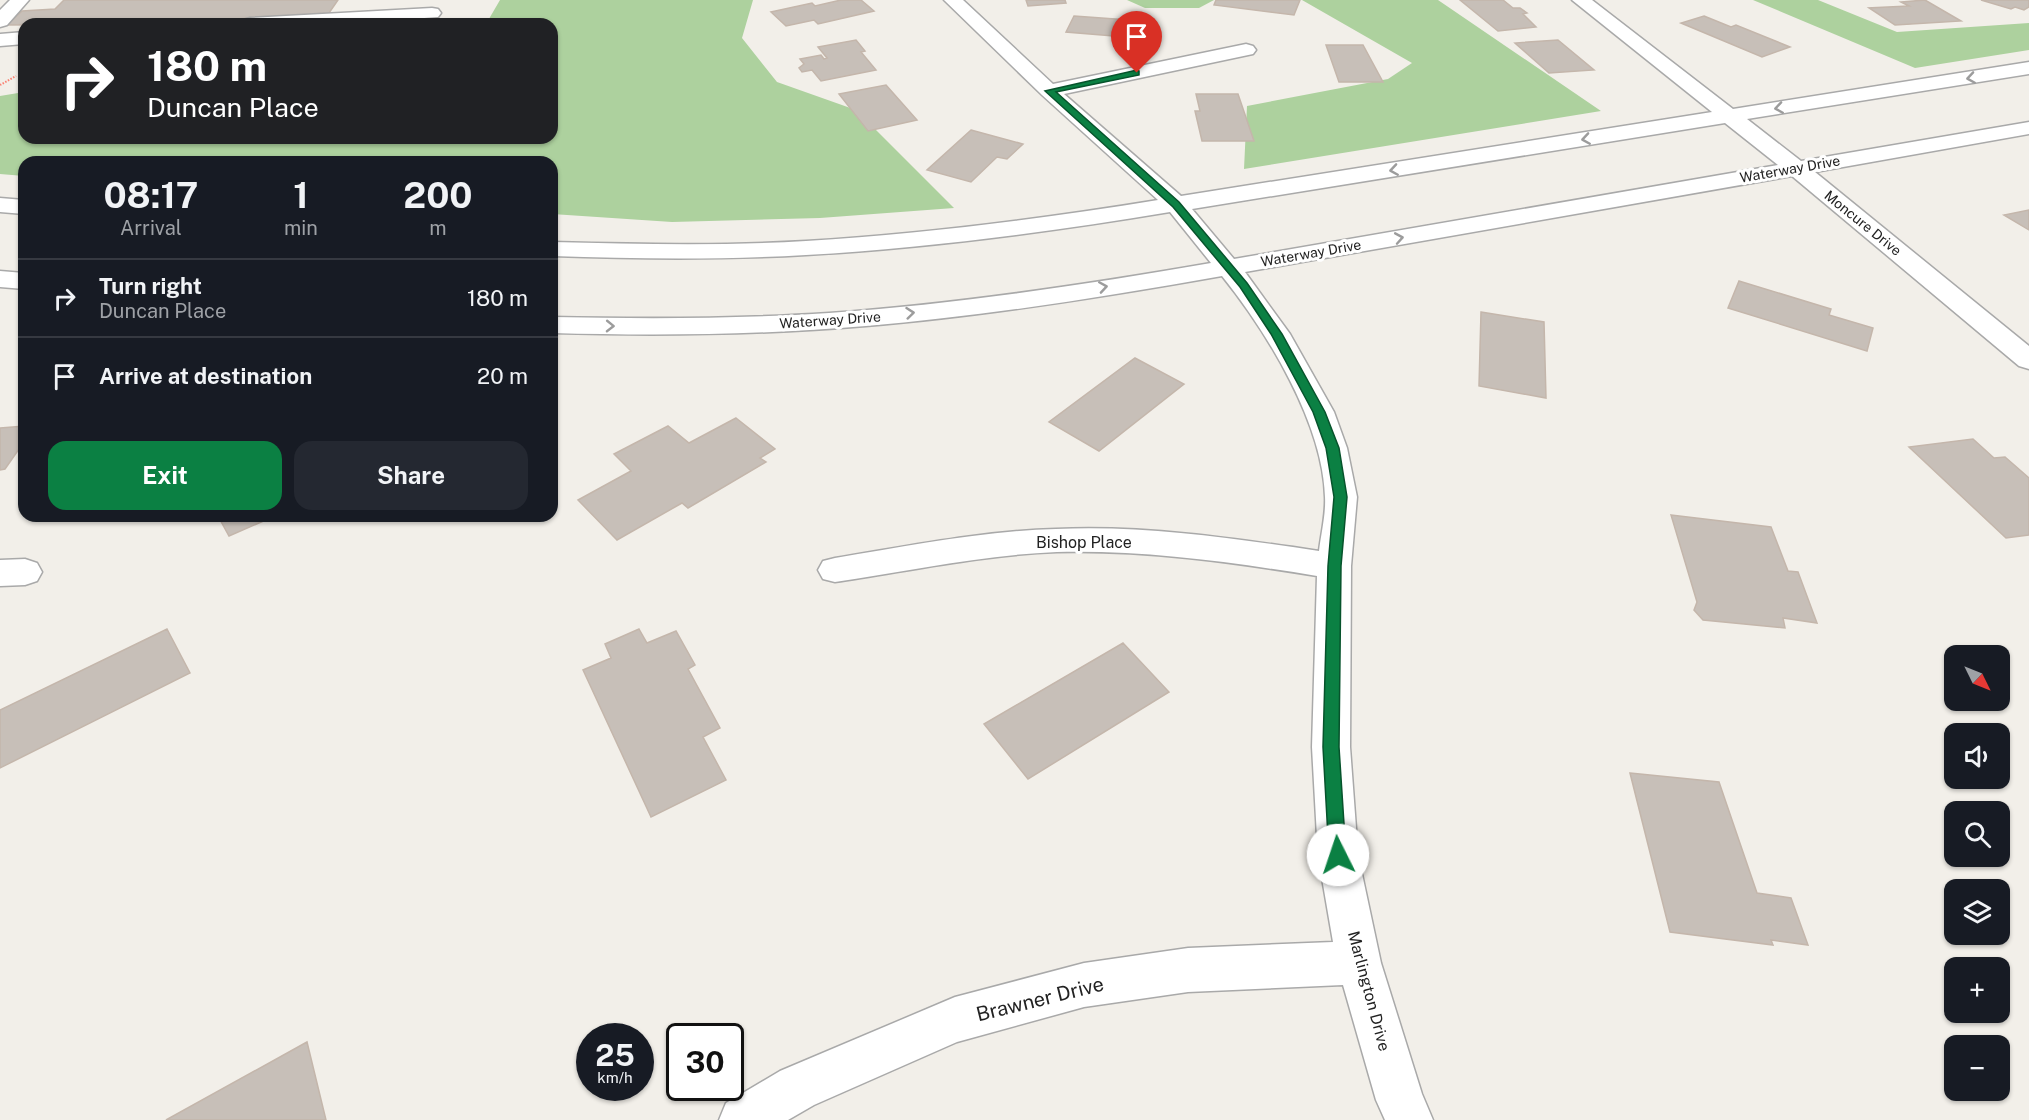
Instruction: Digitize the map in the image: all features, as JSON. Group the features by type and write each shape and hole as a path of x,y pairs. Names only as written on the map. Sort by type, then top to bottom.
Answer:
{"street":[{"path":"0,21 20,0"},
{"name":"Marlington Drive","path":"953,0 1049,91 1176,204 1229,267 1277,334 1319,412 1332,448 1341,497 1334,566 1331,758 1338,855 1359,963 1400,1100 1409,1120"},
{"name":"Moncure Drive","path":"1581,0 1796,168 2029,360"},
{"path":"349,18 432,13"},
{"path":"0,40 18,38"},
{"path":"1049,91 1246,50"},
{"path":"558,249 707,251 808,248 949,236 1059,223 2029,68"},
{"name":"Waterway Drive","path":"558,325 738,326 865,318 988,305 1229,267 2029,128"},
{"path":"0,205 18,206"},
{"path":"0,279 18,280"},
{"name":"Bishop Place","path":"835,570 1016,543 1115,540 1216,547 1334,566"},
{"name":"Brawner Drive","path":"743,1120 797,1088 955,1020 1084,985 1188,970 1359,963"}],"path":[{"path":"0,85 18,74"}],"green space":[{"path":"500,0 753,0 742,38 777,82 856,110 954,208 820,218 672,222 558,214 558,156 18,156 18,176 0,174 0,96 18,93 18,144 558,144 558,18 490,18"},
{"path":"1127,0 1214,0 1199,8 1145,8"},
{"path":"1302,0 1438,0 1601,111 1244,169 1247,106 1388,79 1412,63"},
{"path":"1753,0 1818,0 1897,32 2029,23 2029,50 1915,68"}],"building":[{"path":"64,0 338,0 329,13 251,18 18,18 18,25 7,25 22,11 55,9"},
{"path":"841,0 861,0 874,11 818,24 814,20 786,26 771,12 812,3 815,6"},
{"path":"1026,0 1065,0 1066,3 1028,6"},
{"path":"1216,0 1300,0 1294,15 1214,5"},
{"path":"1460,0 1503,0 1513,8 1520,8 1527,13 1523,14 1536,27 1498,31"},
{"path":"1925,0 1961,21 1895,25 1869,8 1909,6 1901,2"},
{"path":"1981,0 2029,0 2029,7 2024,10 2015,7 2011,9"},
{"path":"1074,16 1156,22 1150,39 1066,32"},
{"path":"1704,16 1731,27 1736,25 1790,47 1762,57 1681,23"},
{"path":"856,40 865,51 861,52 876,70 821,81 812,70 802,72 799,68 804,64 800,59 821,55 824,59 827,58 818,47"},
{"path":"1558,40 1594,70 1549,73 1515,43"},
{"path":"1326,45 1363,45 1383,82 1339,82"},
{"path":"886,85 917,120 868,131 839,94"},
{"path":"1196,94 1238,94 1254,141 1202,141 1195,111 1200,111"},
{"path":"971,130 1023,144 1007,159 997,157 971,182 927,170"},
{"path":"2029,210 2029,230 2004,215"},
{"path":"1739,281 1831,309 1829,315 1873,328 1867,351 1728,308"},
{"path":"1481,312 1544,322 1546,398 1479,386"},
{"path":"1135,358 1184,384 1099,451 1049,422"},
{"path":"736,418 775,449 760,458 766,462 688,508 682,503 617,540 578,500 631,471 614,454 668,426 689,443"},
{"path":"18,426 18,450 5,469 0,470 0,428"},
{"path":"1973,439 1994,458 2005,457 2029,478 2029,535 2006,538 1909,447"},
{"path":"1671,515 1771,527 1788,571 1798,572 1817,623 1783,618 1785,628 1703,620 1694,610 1697,602"},
{"path":"221,522 261,522 229,536"},
{"path":"167,629 190,673 0,768 0,710"},
{"path":"639,629 647,643 676,631 695,665 688,669 720,728 703,737 726,780 651,817 583,670 611,658 605,644"},
{"path":"1123,643 1169,692 1028,779 984,724"},
{"path":"1630,773 1719,782 1757,893 1791,898 1808,945 1771,940 1773,945 1670,932"},
{"path":"307,1042 326,1120 166,1120"}],"route":[{"path":"1137,73 1049,91 1176,204 1244,285 1277,334 1319,412 1332,448 1341,497 1334,566 1331,747 1338,855"}]}
